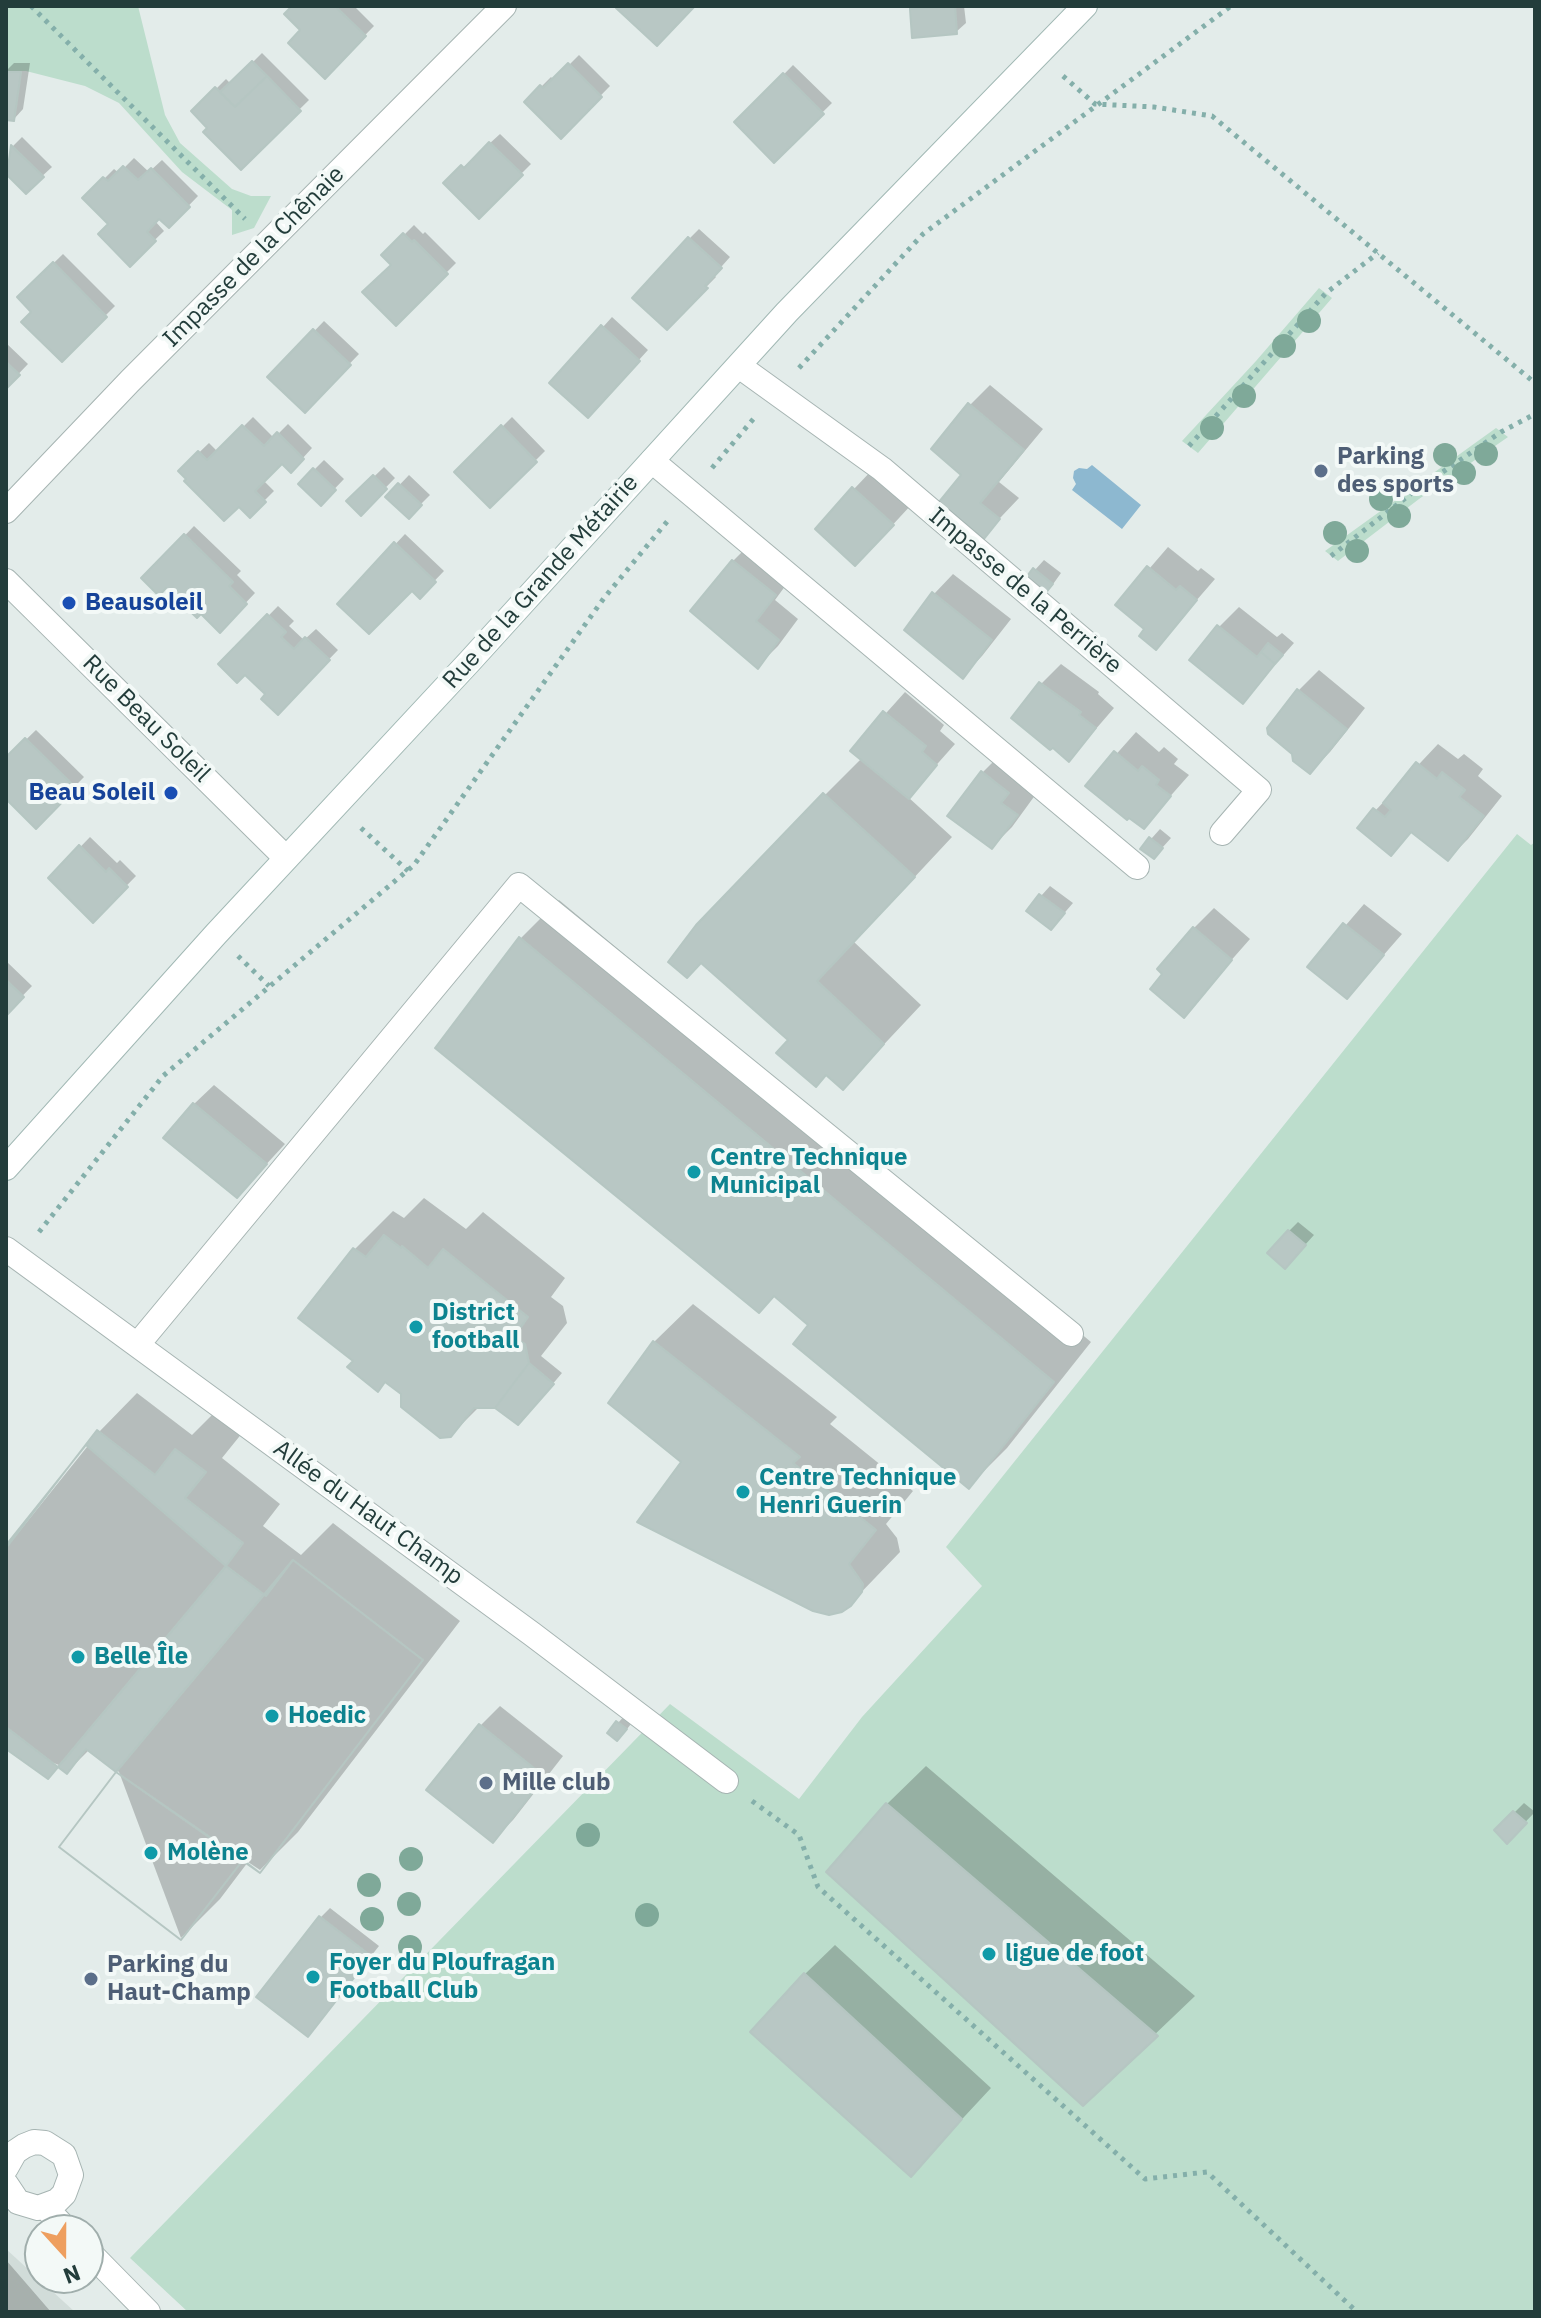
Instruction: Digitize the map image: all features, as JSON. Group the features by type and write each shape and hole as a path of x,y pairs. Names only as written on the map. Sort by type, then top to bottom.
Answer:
{"street":[{"name":"Impasse de la Chênaie","path":"6,511 130,381 504,6"},
{"name":"Rue de la Grande Métairie","path":"6,1168 286,858 739,366 1085,6"},
{"name":"Impasse de la Perrière","path":"739,366 882,469 1259,790 1222,833"},
{"path":"652,461 1137,867"},
{"name":"Rue Beau Soleil","path":"6,581 286,858"},
{"path":"138,1344 519,885 1071,1334"},
{"name":"Allée du Haut Champ","path":"12,1253 532,1634 726,1781"},
{"path":"6,2168 15,2152 34,2142 56,2148 69,2164 69,2185 57,2201 45,2207 28,2207 18,2202 6,2184"},
{"path":"45,2207 52,2214"},
{"path":"104,2267 148,2312"}],"path":[{"path":"31,6 268,242"},
{"path":"12,1253 163,1076 414,865 604,598 776,393 923,234 1231,6"},
{"path":"1039,53 1095,104 1154,107 1212,116 1535,383"},
{"path":"1189,446 1326,293 1378,253"},
{"path":"1331,556 1412,493 1501,432 1535,414"},
{"path":"335,805 408,871"},
{"path":"726,1781 799,1835 818,1887 1145,2179 1207,2172 1357,2312"}],"shaded area":[{"path":"6,2249 24,2265 24,2294 55,2294 75,2312 6,2312"}],"green space":[{"path":"6,6 138,6 165,115 180,143 232,189 251,196 271,196 254,228 232,235 232,210 182,172 119,103 85,86 26,71 6,71"},
{"path":"1319,288 1332,298 1198,453 1182,441 1256,361"},
{"path":"1496,428 1508,437 1338,561 1325,551"},
{"path":"1517,834 1531,845 1535,842 1535,2312 188,2312 130,2258 670,1704 799,1799 862,1717 982,1586 946,1547"}],"water":[{"path":"1092,465 1141,505 1122,529 1072,490 1076,484 1074,471"}],"building":[{"path":"292,6 335,6 366,36 325,79 288,43 300,30 284,14"},
{"path":"617,6 695,6 657,46"},
{"path":"910,6 952,6 910,9"},
{"path":"955,6 957,34 912,38 910,9"},
{"path":"252,61 267,76 235,107 220,92"},
{"path":"568,63 602,97 561,139 524,102"},
{"path":"6,72 21,72 14,121 6,120"},
{"path":"783,73 824,114 774,163 734,122"},
{"path":"267,76 301,111 241,170 203,132 207,128 191,111 215,87 235,107"},
{"path":"489,142 523,175 479,219 443,183 461,165 464,168"},
{"path":"11,145 44,177 26,194 7,175"},
{"path":"123,166 138,180 151,168 190,207 169,228 159,219 147,232 156,241 130,267 98,234 108,224 82,198 103,177 108,181"},
{"path":"403,233 448,274 396,326 362,292 391,265 381,255"},
{"path":"688,237 722,268 705,286 708,288 667,330 632,298"},
{"path":"53,262 107,317 62,362 21,322 31,312 17,297"},
{"path":"601,325 640,361 588,418 549,383"},
{"path":"313,329 351,365 305,413 267,377"},
{"path":"6,362 20,375 6,389"},
{"path":"968,403 1024,450 980,503 1000,519 984,539 939,502 961,475 931,449"},
{"path":"242,425 264,446 277,432 304,459 291,473 282,464 255,491 266,502 250,518 239,507 224,521 178,471 198,451 207,460"},
{"path":"501,425 537,462 490,508 454,472"},
{"path":"313,468 336,490 321,506 298,484"},
{"path":"373,475 387,489 361,516 346,501"},
{"path":"398,483 422,505 409,519 385,497"},
{"path":"852,487 894,525 855,566 815,529"},
{"path":"184,534 233,582 229,586 247,604 220,633 201,614 197,618 166,588 159,596 141,578"},
{"path":"394,542 436,582 420,599 412,591 369,634 337,604"},
{"path":"732,560 776,595 756,621 779,640 758,669 690,611"},
{"path":"1147,566 1176,590 1180,586 1197,600 1156,650 1139,636 1144,629 1115,605"},
{"path":"1033,568 1053,584 1041,599 1022,583"},
{"path":"932,592 992,640 963,679 904,630"},
{"path":"267,614 286,632 281,637 294,649 305,637 330,660 278,715 261,699 265,694 245,675 237,683 218,664"},
{"path":"1217,625 1257,657 1261,652 1275,664 1243,704 1189,660"},
{"path":"1268,643 1283,655 1275,664 1261,652"},
{"path":"1039,682 1081,712 1079,715 1096,728 1069,762 1011,718"},
{"path":"1297,689 1347,729 1310,774 1293,761 1292,754 1268,734 1267,728"},
{"path":"883,711 926,746 922,752 937,765 909,799 850,751"},
{"path":"25,738 76,788 36,829 6,799 6,757"},
{"path":"1114,751 1138,771 1142,766 1159,780 1156,785 1171,796 1144,829 1129,818 1127,820 1085,786"},
{"path":"1416,762 1437,779 1442,772 1465,790 1459,797 1484,816 1448,861 1411,832 1391,856 1357,828 1373,808 1385,817 1391,810 1383,803"},
{"path":"981,771 1009,793 1001,803 1018,815 992,849 947,816"},
{"path":"823,793 915,877 817,981 884,1044 843,1090 826,1075 816,1087 776,1053 788,1040 701,963 687,978 668,962 696,925"},
{"path":"1149,837 1163,848 1154,859 1140,849"},
{"path":"79,845 106,872 109,868 128,887 93,923 48,878"},
{"path":"1039,894 1065,913 1051,930 1026,911"},
{"path":"1343,923 1384,955 1347,999 1307,967"},
{"path":"1193,927 1232,960 1184,1018 1150,989 1162,974 1157,969"},
{"name":"Centre Technique Municipal","path":"519,937 1054,1382 969,1489 793,1344 808,1325 774,1296 759,1313 435,1048"},
{"path":"6,980 24,997 6,1016"},
{"path":"193,1103 267,1164 237,1198 163,1138"},
{"path":"1288,1230 1306,1245 1285,1269 1267,1253"},
{"name":"District football","path":"384,1235 428,1268 443,1249 528,1317 514,1337 525,1344 529,1363 495,1408 474,1408 451,1437 440,1438 401,1407 401,1394 385,1382 378,1392 347,1367 353,1361 298,1318 353,1248 366,1257"},
{"name":"Centre Technique Henri Guerin","path":"653,1341 800,1457 793,1463 876,1530 849,1564 863,1584 862,1592 851,1606 829,1615 813,1611 637,1522 681,1462 608,1403"},
{"path":"529,1363 554,1384 518,1425 495,1408"},
{"path":"97,1430 155,1475 175,1449 206,1472 185,1498 243,1543 226,1566 266,1596 293,1560 423,1660 260,1873 243,1860 181,1940 59,1847 116,1772 86,1749 67,1774 6,1727 6,1548"},
{"name":"Belle Île","path":"86,1445 226,1566 48,1779 6,1749 6,1545"},
{"name":"Hoedic","path":"293,1560 423,1660 260,1873 116,1772"},
{"path":"616,1721 627,1729 617,1741 607,1733"},
{"name":"Mille club","path":"479,1724 545,1777 493,1843 426,1790"},
{"name":"Molène","path":"116,1772 243,1860 181,1940 59,1847"},
{"name":"ligue de foot","path":"886,1803 1158,2036 1083,2106 826,1872"},
{"path":"1513,1811 1527,1823 1507,1844 1494,1830"},
{"name":"Foyer du Ploufragan Football Club","path":"319,1916 371,1956 308,2037 256,1997"},
{"path":"804,1973 962,2119 911,2177 750,2032"}],"place":[{"name":"Parking des sports","path":"1321,471"},
{"name":"Beausoleil","path":"69,603"},
{"name":"Beau Soleil","path":"171,793"},
{"name":"Centre Technique Municipal","path":"694,1172"},
{"name":"District football","path":"416,1327"},
{"name":"Centre Technique Henri Guerin","path":"743,1492"},
{"name":"Belle Île","path":"78,1657"},
{"name":"Hoedic","path":"272,1716"},
{"name":"Mille club","path":"486,1783"},
{"name":"Molène","path":"151,1853"},
{"name":"ligue de foot","path":"989,1954"},
{"name":"Foyer du Ploufragan Football Club","path":"313,1977"},
{"name":"Parking du Haut-Champ","path":"91,1979"}]}
